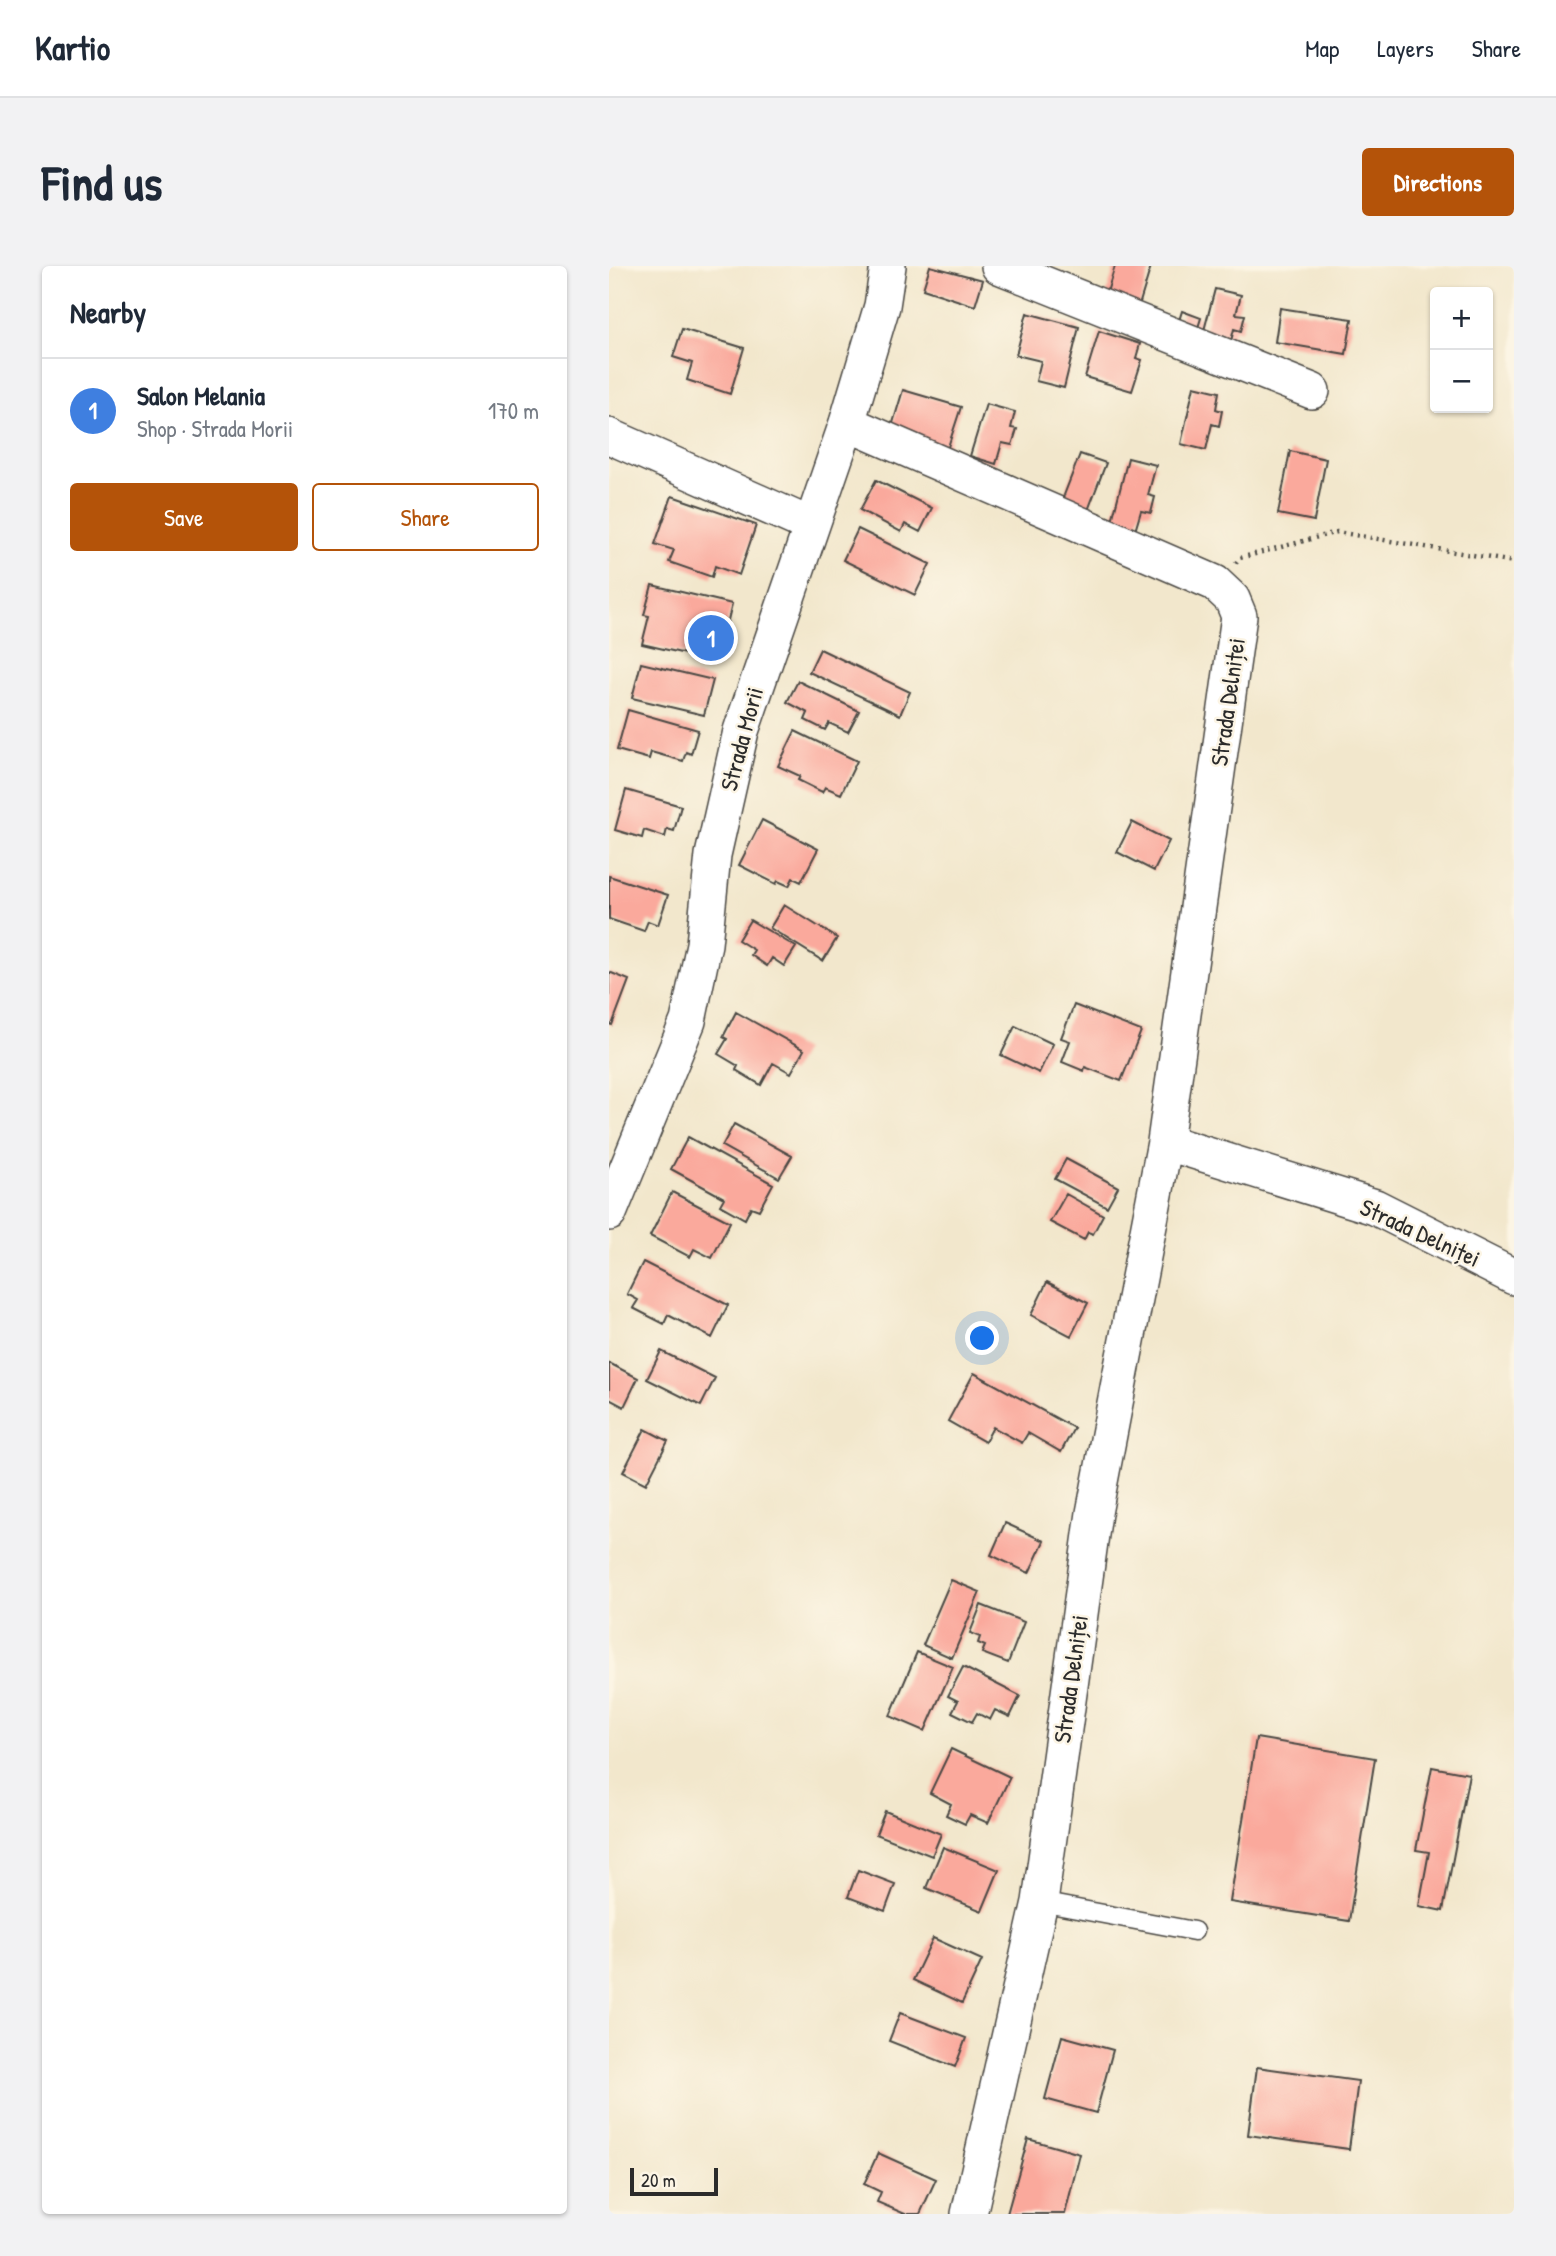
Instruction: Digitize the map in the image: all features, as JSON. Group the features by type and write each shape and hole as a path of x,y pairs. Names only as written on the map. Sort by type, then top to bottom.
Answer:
{"street":[{"name":"Strada Morii","path":"609,1213 688,1021 704,944 713,855 741,731 847,423 882,306 888,266"},
{"path":"999,266 1312,391"},
{"name":"Strada Delniței","path":"847,423 1215,583 1232,599 1238,616 1238,635 1165,1142 1094,1513 1040,1902 969,2214"},
{"path":"609,436 810,526"},
{"name":"Strada Delniței","path":"1165,1142 1375,1208 1514,1277"}],"lane":[{"path":"1040,1902 1194,1931"}],"path":[{"path":"1215,583 1240,558 1337,532 1514,562"}],"building":[{"path":"930,266 983,280 975,306 923,289"},
{"path":"1115,266 1151,266 1138,309 1105,299"},
{"path":"1215,289 1241,295 1236,314 1245,315 1241,331 1234,329 1230,345 1202,338"},
{"path":"1280,308 1352,319 1346,354 1275,342"},
{"path":"1182,311 1201,318 1196,334 1177,327"},
{"path":"1027,313 1079,327 1064,388 1036,381 1041,361 1016,355"},
{"path":"682,329 744,348 730,394 687,380 692,363 673,357"},
{"path":"1099,331 1140,344 1136,358 1142,360 1132,391 1085,377"},
{"path":"1194,386 1219,392 1216,409 1222,411 1219,426 1212,424 1206,450 1181,444"},
{"path":"903,390 961,407 947,450 890,433"},
{"path":"986,404 1015,412 1011,428 1017,429 1012,445 1002,443 996,464 970,456"},
{"path":"1290,451 1326,459 1314,521 1278,514"},
{"path":"1080,454 1106,463 1087,513 1061,503"},
{"path":"1128,458 1156,465 1148,495 1155,497 1151,513 1141,511 1135,531 1111,525"},
{"path":"876,480 932,508 920,532 905,524 901,532 860,510"},
{"path":"672,496 756,525 739,575 715,566 712,577 669,562 674,550 655,544"},
{"path":"858,529 930,564 915,595 843,560"},
{"path":"652,585 732,604 719,656 696,650 694,656 642,644 649,616 644,615"},
{"path":"820,649 910,692 900,715 809,672"},
{"path":"641,663 713,680 704,715 632,698"},
{"path":"798,681 859,711 848,732 829,723 825,730 805,720 808,713 787,702"},
{"path":"628,710 698,730 691,754 686,752 683,761 651,752 649,759 617,750"},
{"path":"795,731 857,761 841,794 825,787 822,792 798,780 800,776 778,766"},
{"path":"626,790 681,806 674,831 667,829 665,837 644,830 642,838 615,830"},
{"path":"762,820 818,849 801,882 793,878 789,886 778,881 776,884 739,865"},
{"path":"1132,822 1169,841 1154,871 1117,852"},
{"path":"609,876 668,895 658,925 648,921 644,931 609,919"},
{"path":"784,905 837,938 823,961 770,928"},
{"path":"750,920 796,947 784,966 772,958 767,966 751,955 754,950 738,940"},
{"path":"609,972 629,980 612,1025 609,1024"},
{"path":"1074,1005 1141,1031 1121,1081 1085,1067 1084,1071 1062,1062 1070,1041 1061,1038"},
{"path":"736,1012 804,1050 791,1073 773,1063 761,1085 736,1070 738,1066 718,1054 727,1039 723,1037"},
{"path":"1015,1026 1053,1044 1039,1073 1001,1055"},
{"path":"734,1124 792,1156 779,1178 722,1146"},
{"path":"688,1137 773,1184 759,1210 751,1207 745,1219 720,1205 724,1198 671,1169"},
{"path":"1066,1159 1118,1187 1107,1207 1055,1179"},
{"path":"672,1192 730,1222 712,1258 694,1249 690,1257 650,1236"},
{"path":"1066,1194 1103,1215 1093,1234 1088,1232 1084,1240 1050,1222"},
{"path":"643,1262 728,1305 712,1338 668,1315 664,1324 633,1308 638,1300 627,1294"},
{"path":"1047,1282 1088,1303 1071,1336 1031,1315"},
{"path":"661,1351 715,1378 701,1406 647,1379"},
{"path":"609,1363 638,1378 624,1407 609,1399"},
{"path":"974,1373 1074,1428 1061,1452 1028,1433 1022,1443 993,1427 985,1442 948,1421"},
{"path":"645,1429 668,1441 646,1484 623,1472"},
{"path":"1005,1523 1044,1541 1029,1573 991,1555"},
{"path":"951,1580 980,1592 952,1658 923,1645"},
{"path":"981,1605 1024,1622 1008,1663 982,1653 985,1646 978,1643 980,1637 970,1633"},
{"path":"917,1652 953,1667 925,1731 890,1716"},
{"path":"963,1667 1020,1696 1010,1717 995,1710 990,1720 977,1713 972,1722 952,1712 958,1701 948,1696"},
{"path":"1256,1738 1375,1758 1349,1921 1230,1902"},
{"path":"951,1749 1010,1777 988,1823 970,1815 965,1824 946,1815 951,1804 930,1793"},
{"path":"1432,1767 1469,1774 1443,1911 1419,1906 1429,1852 1416,1850"},
{"path":"885,1811 941,1834 932,1856 876,1834"},
{"path":"943,1847 999,1870 982,1911 926,1888"},
{"path":"858,1870 895,1884 885,1911 848,1897"},
{"path":"933,1938 982,1960 962,2003 913,1980"},
{"path":"900,2013 966,2038 955,2067 889,2041"},
{"path":"1062,2036 1113,2050 1096,2113 1045,2099"},
{"path":"1257,2067 1358,2081 1349,2149 1248,2135"},
{"path":"1028,2139 1080,2154 1065,2214 1007,2214"},
{"path":"878,2153 936,2179 920,2214 905,2214 877,2202 881,2192 864,2184"}],"place":[{"name":"Salon Melania","path":"711,638"}]}
